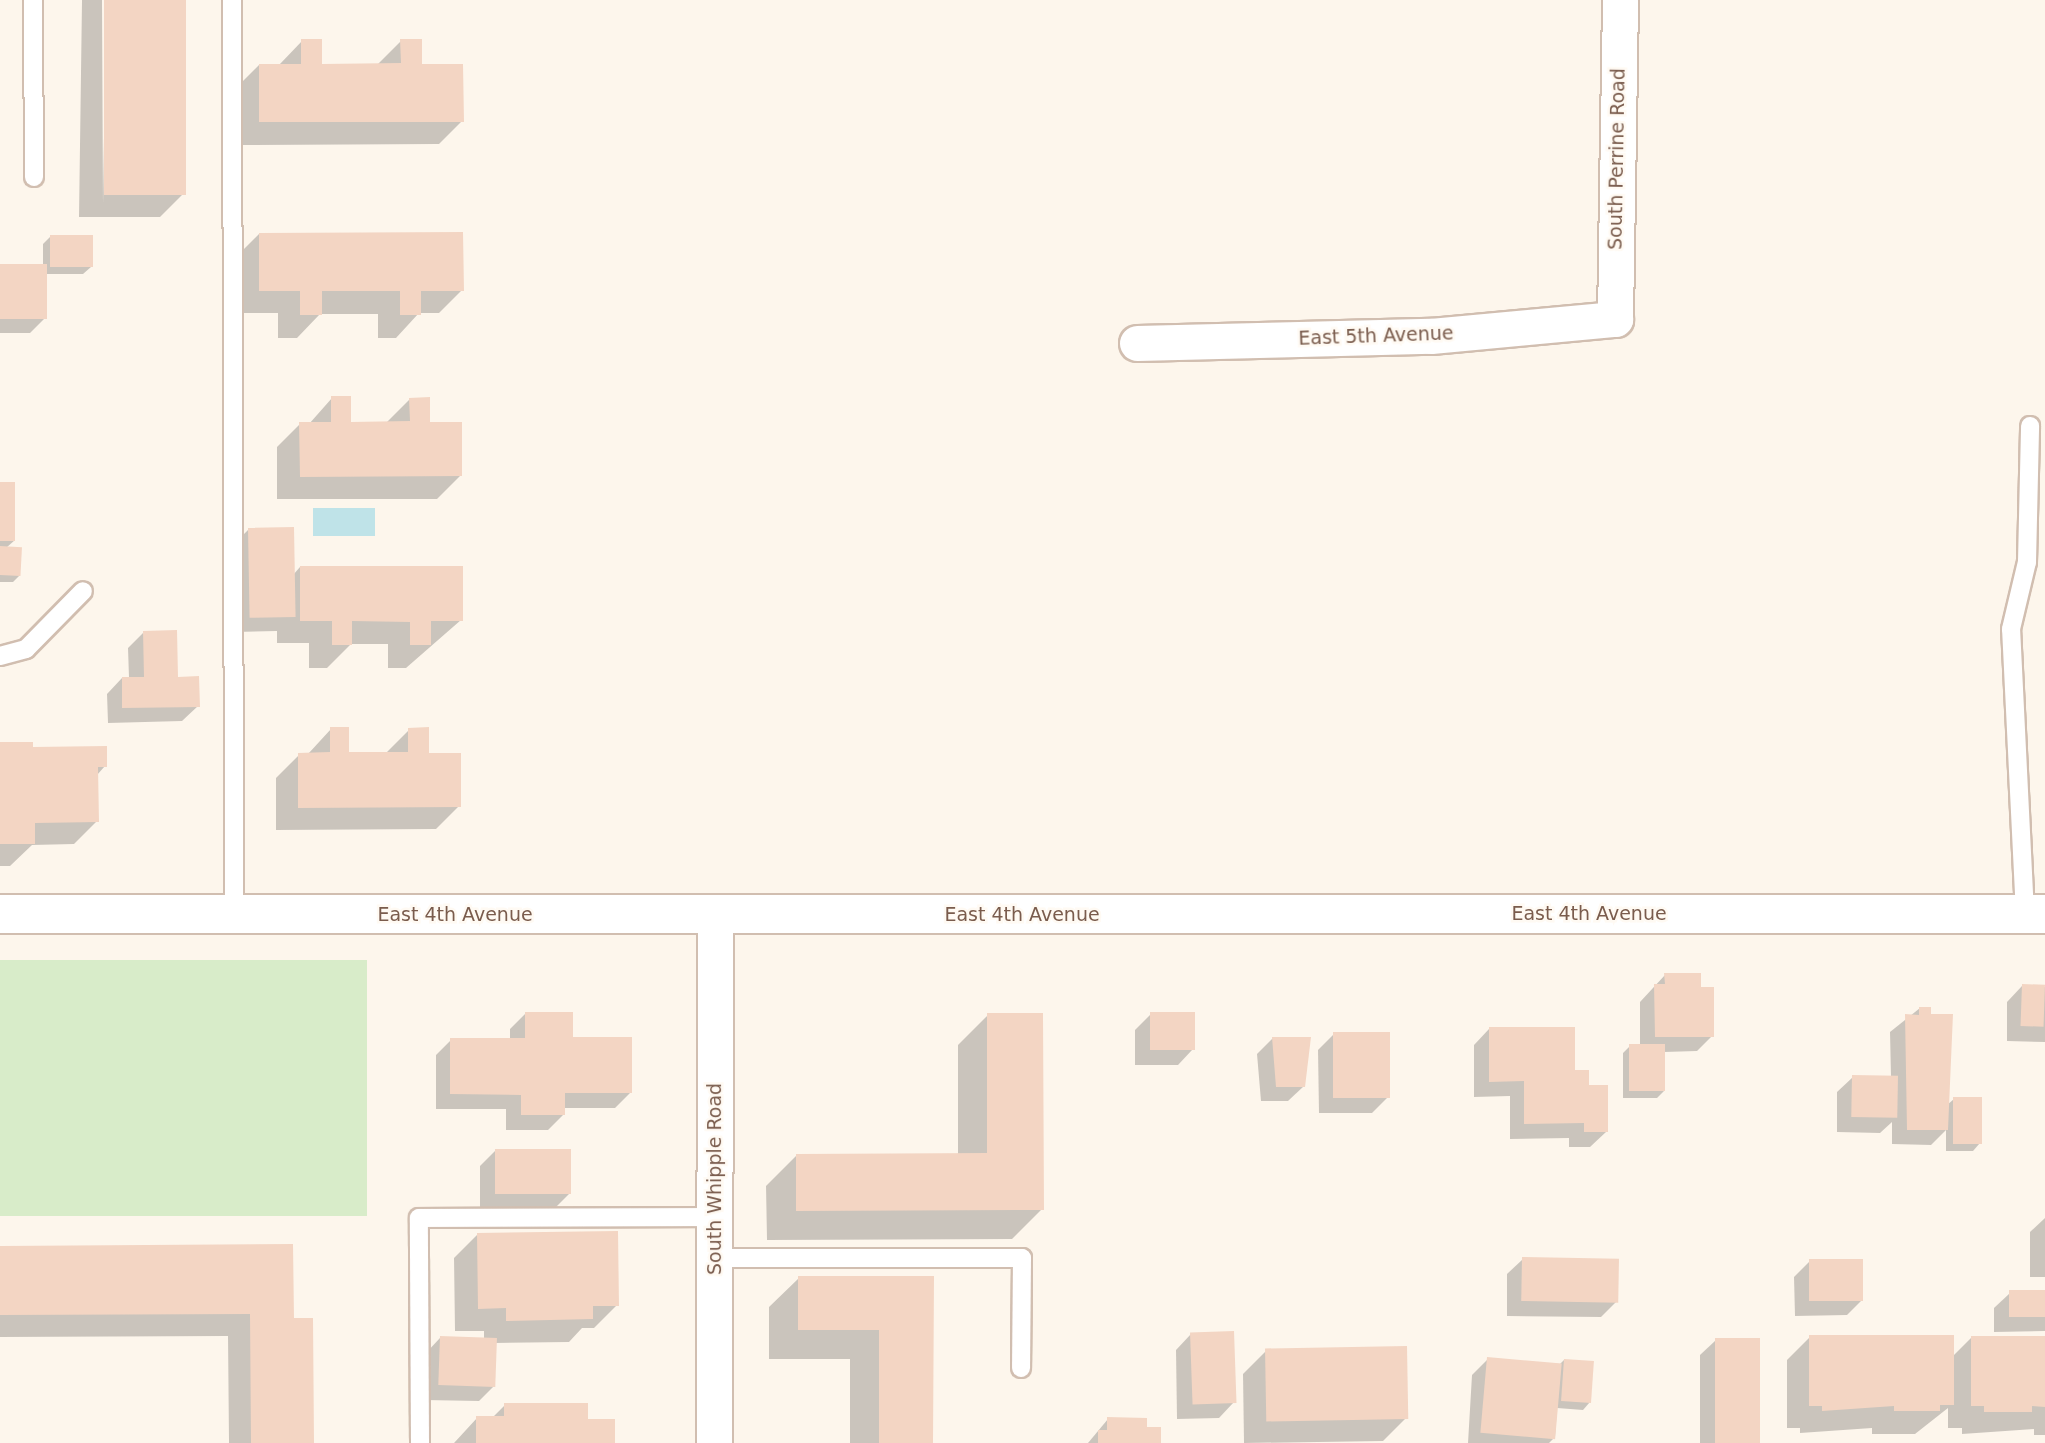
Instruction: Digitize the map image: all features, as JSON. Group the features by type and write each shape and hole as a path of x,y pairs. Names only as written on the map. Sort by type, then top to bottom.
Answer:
{"street":[{"name":"South Perrine Road","path":"1615,319 1620,0"},
{"name":"East 5th Avenue","path":"1137,343 1430,336 1615,319"},
{"name":"East 4th Avenue","path":"0,914 2035,914"},
{"name":"South Whipple Road","path":"714,1443 715,915"}],"lane":[{"path":"33,0 34,177"},
{"path":"232,0 234,914"},
{"path":"2030,426 2027,562 2011,629 2035,914"},
{"path":"0,656 26,649 83,590"},
{"path":"420,1443 419,1218 715,1217"},
{"path":"715,1258 1022,1258 1021,1368"}],"green space":[{"path":"0,960 367,960 367,1216 0,1216"}],"water":[{"path":"313,508 375,508 375,536 313,536"}],"building":[{"path":"104,0 186,0 186,195 104,195"},
{"path":"301,39 322,39 322,64 401,63 400,39 422,39 422,64 463,64 464,122 259,122 259,64 301,64"},
{"path":"463,232 464,291 421,291 421,315 400,315 400,291 322,291 322,315 300,315 300,291 259,291 259,233"},
{"path":"50,235 93,235 93,267 50,267"},
{"path":"0,264 47,264 47,319 0,319"},
{"path":"331,396 351,396 351,422 410,421 409,398 430,397 430,422 462,422 462,476 300,477 299,422 331,422"},
{"path":"0,482 15,482 15,541 0,541"},
{"path":"294,527 296,617 250,618 248,528"},
{"path":"0,546 22,547 20,576 0,575"},
{"path":"300,566 463,566 463,621 431,621 431,645 410,645 410,622 352,621 352,645 332,645 332,621 300,621"},
{"path":"177,630 178,677 199,676 200,707 122,708 122,677 144,677 143,631"},
{"path":"330,727 349,727 349,752 408,752 408,728 429,727 429,753 461,753 461,807 298,808 298,753 330,752"},
{"path":"0,742 33,742 33,747 107,746 107,767 98,767 99,822 35,823 35,844 0,844"},
{"path":"1664,973 1701,973 1701,987 1714,987 1714,1037 1655,1037 1654,984 1665,984"},
{"path":"2022,984 2045,985 2044,1027 2021,1026"},
{"path":"1919,1007 1931,1007 1931,1014 1953,1014 1948,1130 1907,1130 1905,1014 1919,1015"},
{"path":"525,1012 573,1012 573,1037 632,1037 632,1093 565,1093 565,1115 521,1115 521,1095 450,1094 450,1038 525,1038"},
{"path":"1150,1012 1195,1012 1195,1050 1150,1050"},
{"path":"987,1013 1043,1013 1044,1210 796,1211 796,1154 987,1153"},
{"path":"1489,1027 1575,1027 1575,1070 1589,1070 1589,1085 1608,1085 1608,1132 1584,1132 1584,1123 1524,1124 1524,1081 1489,1082"},
{"path":"1333,1032 1390,1032 1390,1098 1333,1098"},
{"path":"1272,1037 1311,1037 1305,1087 1276,1087"},
{"path":"1629,1044 1665,1044 1665,1091 1629,1091"},
{"path":"1852,1075 1898,1076 1897,1118 1851,1117"},
{"path":"1953,1097 1982,1097 1982,1144 1953,1144"},
{"path":"495,1149 571,1149 571,1194 495,1194"},
{"path":"618,1231 619,1306 593,1306 593,1319 506,1321 506,1308 478,1309 477,1233"},
{"path":"293,1244 294,1318 313,1318 314,1443 251,1443 250,1314 0,1315 0,1246"},
{"path":"1522,1257 1619,1259 1618,1303 1521,1301"},
{"path":"1809,1259 1863,1259 1863,1301 1809,1301"},
{"path":"798,1276 934,1276 933,1443 879,1443 879,1330 798,1330"},
{"path":"2009,1290 2045,1290 2045,1317 2009,1317"},
{"path":"1234,1331 1237,1403 1193,1404 1190,1333"},
{"path":"1809,1335 1954,1335 1954,1405 1940,1405 1940,1411 1894,1411 1894,1406 1822,1411 1822,1406 1809,1406"},
{"path":"440,1336 497,1338 495,1387 438,1385"},
{"path":"1971,1336 2045,1336 2045,1407 2032,1406 2032,1412 1984,1412 1984,1406 1971,1406"},
{"path":"1715,1338 1760,1338 1760,1443 1715,1443"},
{"path":"1407,1346 1408,1419 1266,1421 1265,1348"},
{"path":"1487,1357 1562,1364 1555,1439 1480,1433"},
{"path":"1564,1359 1594,1361 1591,1403 1561,1401"},
{"path":"504,1403 588,1403 588,1419 615,1419 615,1443 476,1443 476,1416 504,1416"},
{"path":"1107,1417 1147,1418 1147,1427 1161,1427 1161,1443 1098,1443 1098,1430 1107,1430"}]}
